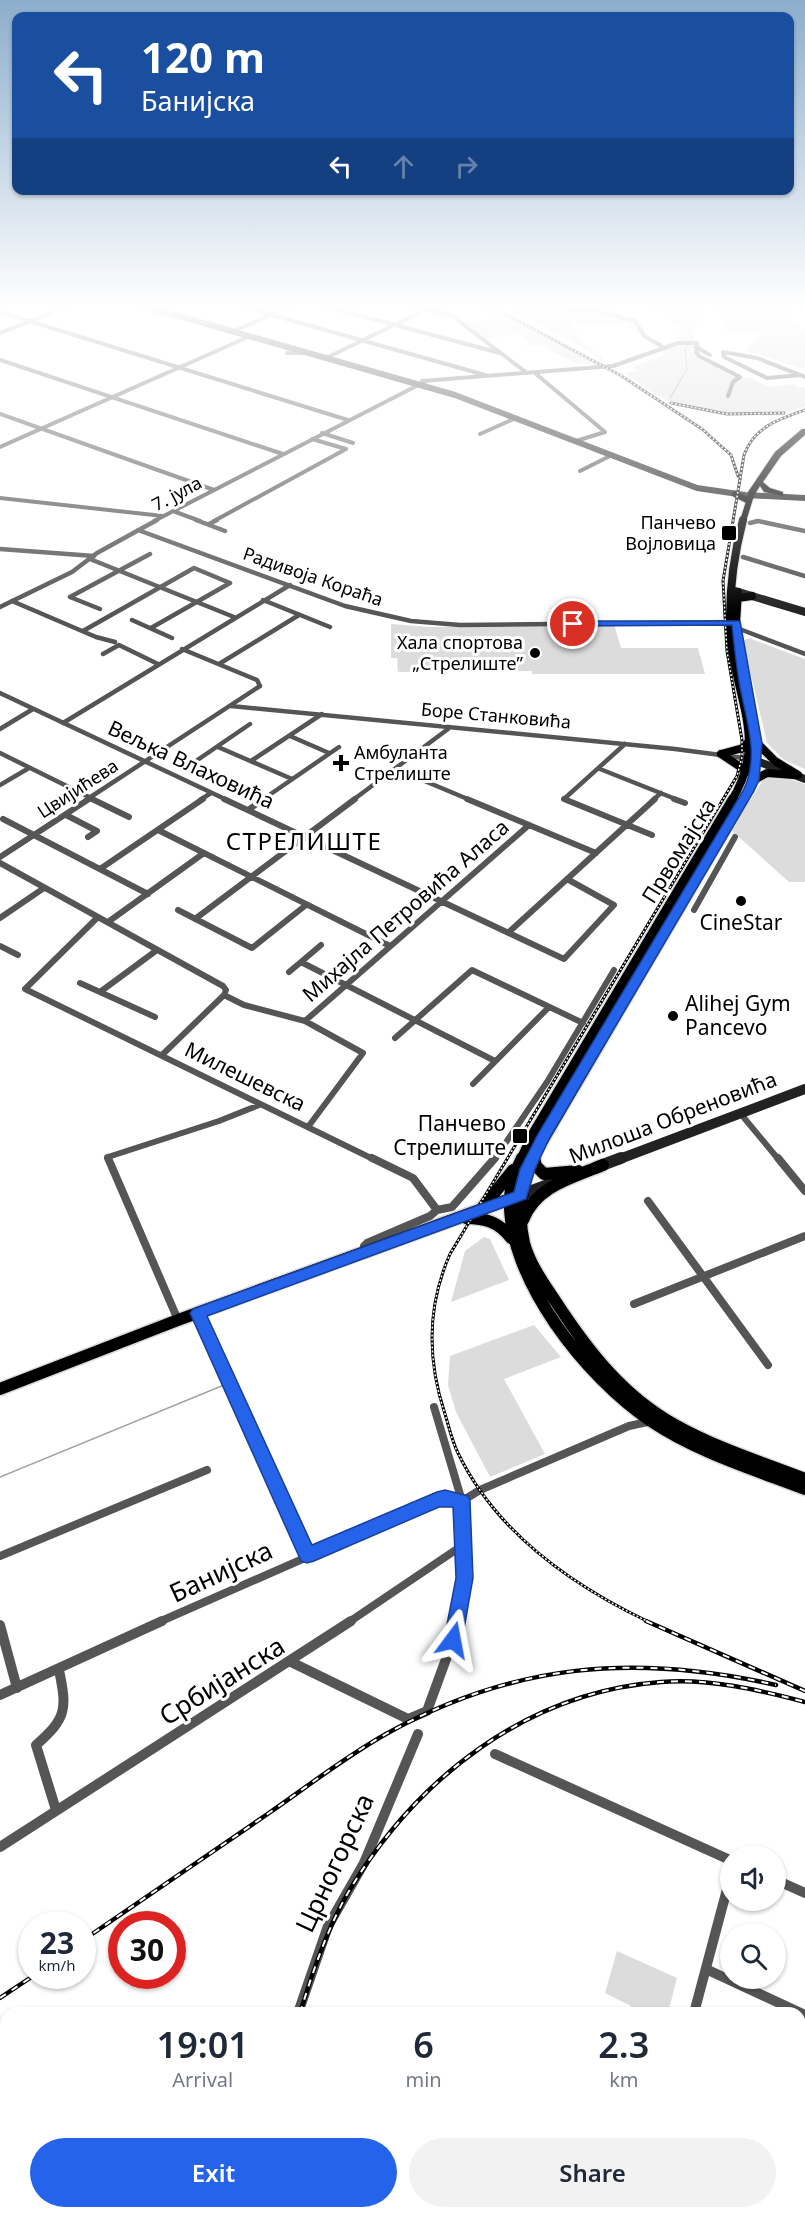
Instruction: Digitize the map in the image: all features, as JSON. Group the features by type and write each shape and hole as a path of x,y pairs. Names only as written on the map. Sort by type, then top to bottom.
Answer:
{"highway":[{"path":"756,490 771,462 805,431"},
{"path":"756,490 784,456 805,437"},
{"path":"738,493 767,490 780,494"}],"main road":[{"path":"738,493 745,497 756,490"},
{"name":"Првомајска","path":"736,592 756,490"},
{"name":"Првомајска","path":"753,741 733,656 736,592 756,490"},
{"name":"Првомајска","path":"515,1197 533,1156 751,776 754,760 753,741 734,624"},
{"path":"721,754 743,748 753,741 775,761 801,777"},
{"path":"721,754 735,762 751,776 767,772 801,777"},
{"name":"Првомајска","path":"515,1197 520,1162 533,1134 658,922 737,794 751,776"},
{"path":"533,1156 536,1166 544,1174 559,1175 599,1166"},
{"path":"478,1211 520,1162"},
{"path":"518,1237 524,1216 533,1200 547,1190 599,1166"},
{"path":"0,1389 178,1320 515,1197 518,1237 536,1289 601,1381 652,1421 691,1443 805,1489"},
{"path":"459,1219 493,1220 518,1237 545,1286 592,1356 627,1392 656,1413 694,1435 805,1479"}],"street":[{"path":"0,447 87,408"},
{"path":"143,408 283,454"},
{"path":"307,408 348,420"},
{"name":"7. јула","path":"0,607 72,572 92,557 163,516 372,408"},
{"path":"488,408 683,483 705,490 738,493"},
{"path":"576,408 605,432 576,441"},
{"path":"0,414 214,490"},
{"path":"480,435 516,418"},
{"path":"322,433 353,443"},
{"path":"209,524 346,449 312,439"},
{"path":"580,471 612,455"},
{"path":"756,490 805,497"},
{"path":"780,494 805,497"},
{"path":"0,498 163,516"},
{"path":"173,511 225,531"},
{"path":"751,514 763,522"},
{"path":"750,523 763,522 805,531"},
{"name":"Радивоја Кораћа","path":"138,530 365,612 433,624 734,624"},
{"path":"0,549 92,557 234,617"},
{"path":"100,609 70,597 150,554"},
{"path":"743,557 759,564 805,576"},
{"path":"742,566 759,564"},
{"path":"83,631 194,568 230,583 151,628"},
{"path":"63,723 290,585"},
{"path":"736,592 805,612"},
{"path":"736,592 768,600"},
{"path":"264,600 330,627"},
{"path":"12,601 115,642"},
{"path":"182,649 219,664 299,615"},
{"path":"132,620 172,638"},
{"path":"734,624 756,637 805,654"},
{"path":"738,638 756,637"},
{"path":"103,654 119,645 158,664"},
{"name":"Цвијићева","path":"0,857 258,689 261,684 219,664"},
{"name":"Вељка Влаховића","path":"0,693 564,959 614,905 567,879"},
{"name":"Боре Станковића","path":"231,706 448,729 625,744 721,754 754,760"},
{"path":"0,729 33,710"},
{"path":"251,761 321,714"},
{"path":"193,763 250,724"},
{"path":"195,919 448,729"},
{"path":"290,736 329,753"},
{"path":"625,744 600,769 564,799 652,835"},
{"path":"218,747 292,779"},
{"path":"248,810 339,747"},
{"path":"0,753 129,817"},
{"path":"754,760 801,777"},
{"path":"0,785 28,768"},
{"path":"396,769 596,853"},
{"path":"600,769 685,803"},
{"path":"100,869 211,793"},
{"path":"509,932 661,793"},
{"path":"66,815 97,831 88,837"},
{"path":"3,819 148,894"},
{"name":"Михајла Петровића Аласа","path":"305,1022 529,825"},
{"path":"158,830 390,946"},
{"path":"694,910 735,837"},
{"path":"108,922 204,853"},
{"path":"0,864 223,986 226,990 224,995 162,1055"},
{"path":"0,918 44,888"},
{"path":"178,910 252,948 306,905"},
{"name":"Милешевска","path":"98,917 25,989 259,1105 413,1178 437,1210"},
{"path":"289,972 321,945"},
{"path":"0,946 18,955"},
{"path":"100,992 157,950"},
{"path":"301,962 495,1061"},
{"path":"395,1038 472,969 583,1023"},
{"path":"367,1252 364,1246 367,1243 430,1216 437,1210 447,1209 458,1203 492,1163 583,1023 614,970"},
{"path":"80,983 155,1017"},
{"path":"224,995 244,1005 305,1022 363,1053 308,1127"},
{"path":"473,1084 549,1007"},
{"name":"Милоша Обреновића","path":"515,1197 805,1089"},
{"path":"178,1320 108,1157 219,1121 259,1105"},
{"path":"740,1113 805,1191"},
{"path":"648,1201 768,1365"},
{"path":"634,1304 805,1236"},
{"path":"198,1313 307,1555"},
{"path":"291,1662 408,1719 427,1711 446,1663 461,1607 464,1578 462,1501 435,1407"},
{"path":"629,1426 638,1411"},
{"path":"462,1501 480,1490 629,1426 652,1421"},
{"path":"0,1556 207,1470"},
{"name":"Банијска","path":"0,1695 307,1555 437,1500 445,1498 462,1501"},
{"name":"Србијанска","path":"0,1847 291,1662 463,1545"},
{"path":"0,1625 17,1688"},
{"path":"56,1810 36,1745 60,1725 67,1706 59,1670"},
{"name":"Црногорска","path":"300,2007 328,1926 371,1848 418,1734"},
{"path":"495,1754 720,1855"},
{"path":"786,1884 805,1893"},
{"path":"696,2007 708,1970 722,1911"},
{"path":"708,1970 788,2007"}],"shaded area":[{"path":"686,408 803,408 770,415 751,416 731,416"},
{"path":"391,624 429,627 614,624 621,648 698,648 705,674 532,674 532,671 398,672 397,658 391,658"},
{"path":"749,638 805,659 805,769 784,760 767,743 743,641"},
{"path":"765,777 783,777 805,784 805,882 789,882 731,830"},
{"path":"484,1237 490,1239 509,1280 451,1302 465,1251"},
{"path":"534,1325 561,1357 504,1379 545,1454 490,1477 456,1412 448,1385 450,1356"},
{"path":"617,1951 677,1978 670,2007 631,2007 605,1993"}],"waterway":[{"path":"0,1477 224,1385"}],"railway":[{"path":"669,408 702,429 731,455 738,476"},
{"path":"694,408 727,414 784,413"},
{"path":"649,1622 592,1592 539,1554 493,1508 474,1481 456,1448 439,1394 433,1353 434,1313 442,1274 450,1254 737,776 742,757 742,740 727,651 723,581 744,455 754,437 768,425 805,410"},
{"path":"646,1621 805,1691"},
{"path":"96,1931 371,1743 433,1710 481,1692 528,1679 576,1671 624,1668 673,1669 724,1675 776,1685"},
{"path":"302,2007 315,1966 334,1920 349,1891 376,1850 408,1812 442,1778 480,1748 521,1723 565,1703 612,1689 661,1682 716,1683 805,1702"},
{"path":"0,1998 18,1986"}],"place":[{"name":"Панчево Војловица","path":"729,533"},
{"name":"Хала спортова „Стрелиште”","path":"535,653"},
{"name":"Амбуланта Стрелиште","path":"341,763"},
{"name":"CineStar","path":"741,901"},
{"name":"Alihej Gym Pancevo","path":"673,1016"},
{"name":"Панчево Стрелиште","path":"520,1136"}],"district":[{"name":"СТРЕЛИШТЕ","path":"304,842"}],"route":[{"path":"453,1640 461,1607 464,1578 462,1501 445,1498 437,1500 307,1555 198,1313 520,1195 533,1156 543,1137 754,780 757,743 744,683 736,622 573,624"}]}
